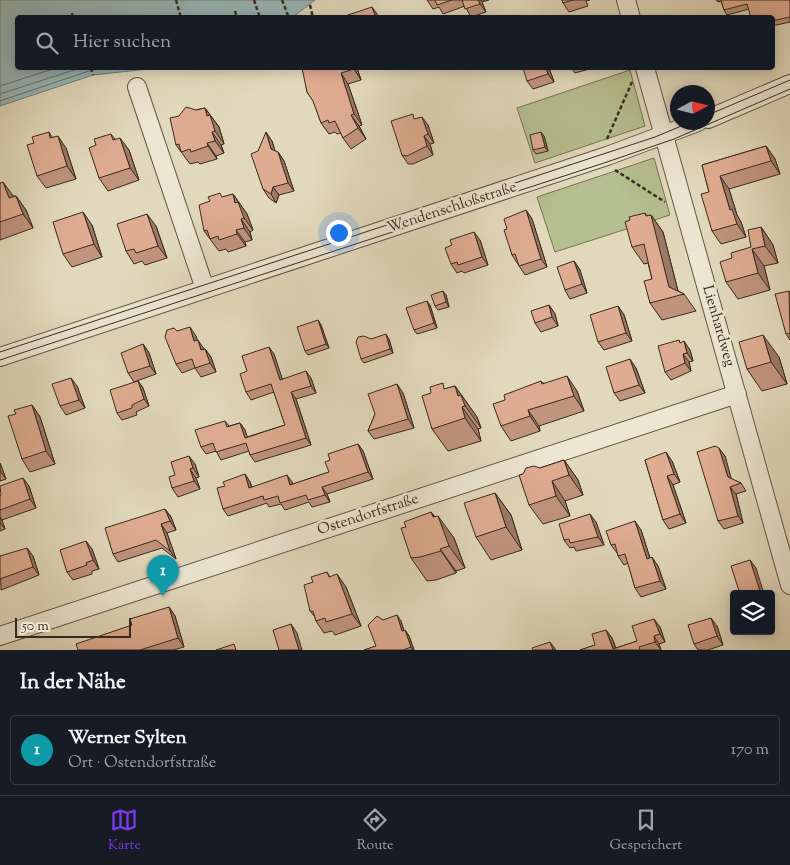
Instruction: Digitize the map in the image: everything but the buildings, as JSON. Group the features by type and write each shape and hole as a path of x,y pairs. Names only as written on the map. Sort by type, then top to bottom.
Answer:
{"street":[{"path":"626,0 630,15"},
{"name":"Lienhardweg","path":"647,70 790,585"},
{"path":"715,116 790,84"},
{"path":"137,87 205,289"},
{"name":"Wendenschloßstraße","path":"0,357 598,159 680,130"},
{"name":"Ostendorfstraße","path":"0,636 737,394"}],"path":[{"path":"176,0 180,15"},
{"path":"254,0 259,15"},
{"path":"282,0 288,15"},
{"path":"308,0 312,15"},
{"path":"235,11 236,15"},
{"path":"92,70 93,75"},
{"path":"632,80 598,159 666,202"}],"green space":[{"path":"630,70 645,126 535,163 517,108"},
{"path":"654,158 670,215 555,252 537,197"}],"water":[{"path":"0,0 315,0 296,15 15,15 15,70 139,70 93,75 0,106"}],"tram line":[{"path":"715,112 790,80"},
{"path":"0,360 607,162 674,139 790,89"},
{"path":"0,352 672,130"}],"place":[{"name":"Werner Sylten","path":"163,596"}]}
